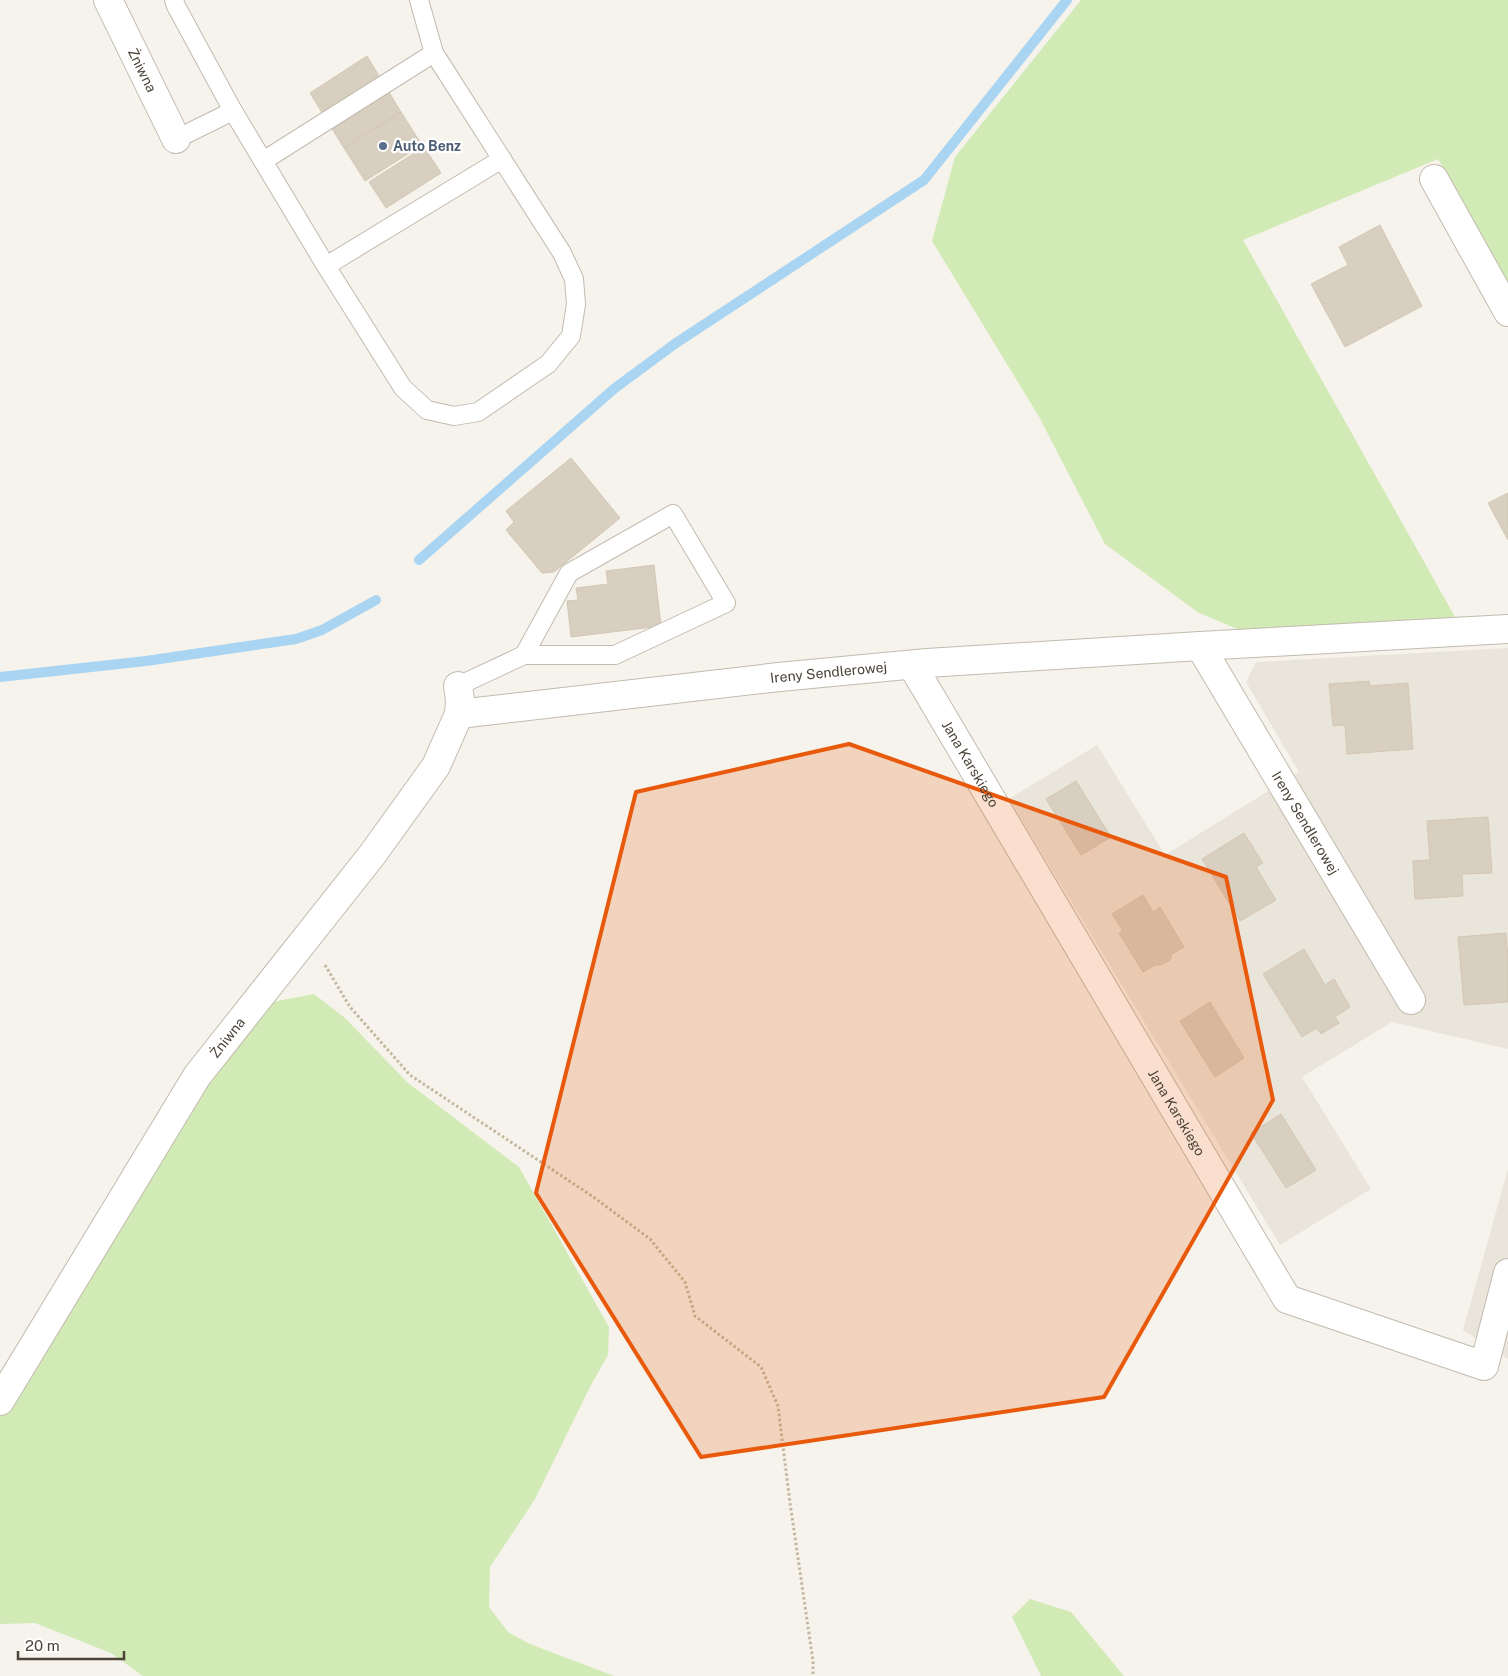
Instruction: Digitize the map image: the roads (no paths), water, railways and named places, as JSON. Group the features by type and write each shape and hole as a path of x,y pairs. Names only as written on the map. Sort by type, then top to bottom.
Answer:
{"street":[{"name":"Żniwna","path":"108,0 176,139"},
{"path":"1434,179 1508,312"},
{"name":"Ireny Sendlerowej","path":"459,714 779,677 912,664 1508,629"},
{"name":"Ireny Sendlerowej","path":"1200,646 1411,1000"},
{"name":"Jana Karskiego","path":"912,664 1287,1299 1484,1366 1508,1273"},
{"name":"Żniwna","path":"0,1401 197,1076 372,855 436,766 459,714 458,686"}],"lane":[{"path":"174,0 233,111 326,266 404,388 427,410 454,416 478,412 548,364 572,336 576,304 574,279 562,253 434,53 419,0"},
{"path":"263,160 434,53"},
{"path":"176,139 233,111"},
{"path":"326,266 502,159"},
{"path":"458,686 524,655 615,655 726,603 673,514 569,573 524,655"}],"waterway":[{"path":"419,560 615,388 676,343 924,180 1067,0"},
{"path":"0,677 146,661 296,639 322,630 376,600"}],"place":[{"name":"Auto Benz","path":"383,146"}]}
